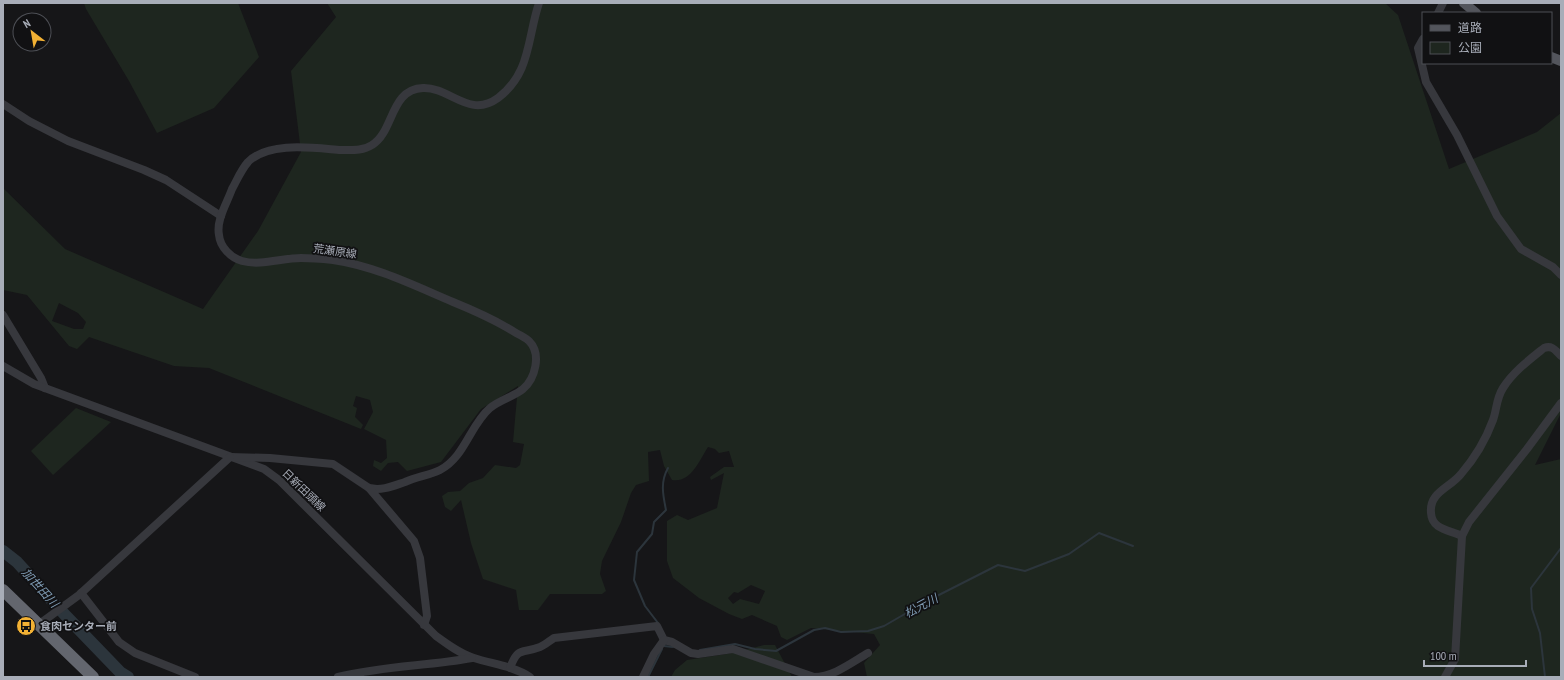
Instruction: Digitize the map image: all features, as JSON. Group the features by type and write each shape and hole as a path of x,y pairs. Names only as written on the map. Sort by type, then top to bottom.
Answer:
{"highway":[{"path":"3,590 42,622 93,677"}],"main road":[{"path":"1464,3 1475,12"}],"street":[{"name":"荒瀬原線","path":"369,488 375,490 391,488 441,469 458,455 489,409 523,389 536,366 534,349 529,341 487,316 366,267 333,260 301,258 256,263 242,261 232,257 223,248 219,236 221,216 240,172 254,157 265,152 290,148 356,150 371,146 378,140 386,129 397,104 403,97 416,89 424,87 477,106 494,100 509,88 518,77 527,58 533,23 539,3"},
{"path":"1438,12 1443,3"},
{"path":"1422,41 1418,48 1426,82 1457,135 1497,216 1521,249 1553,268 1561,275"},
{"path":"3,104 29,121 68,141 166,180 221,216"},
{"path":"3,316 41,378 45,388"},
{"path":"1462,536 1438,528 1431,515 1433,500 1442,490 1458,478 1468,466 1484,439 1494,418 1496,401 1508,380 1521,367 1548,346 1554,348 1561,356"},
{"name":"日新田頭線","path":"3,366 34,384 264,469 279,480 424,625 450,646 472,658 492,662 530,677"},
{"path":"1445,677 1455,659 1462,536 1470,522 1527,450 1561,403"},
{"path":"42,622 80,594 230,457 270,458 334,464 369,488 414,541 420,558 427,616 424,625"},
{"path":"80,594 119,642 130,650 150,660 195,677"},
{"path":"510,668 515,657 519,653 542,646 554,638 657,626 664,640 672,642 691,653 698,654 733,649 814,677 821,677 830,674 868,653"},
{"path":"643,677 654,654 664,640"},
{"path":"338,677 369,670 442,663 472,658"}],"green space":[{"path":"84,3 238,3 259,57 214,108 157,133"},
{"path":"327,3 1385,3 1398,15 1449,169 1537,132 1561,113 1561,413 1535,465 1561,459 1561,677 867,677 864,663 880,645 874,634 811,628 787,640 781,637 777,626 752,615 742,619 729,614 699,598 673,578 667,561 667,521 677,515 688,520 717,508 724,473 711,480 710,477 724,467 734,467 729,451 719,453 715,449 708,447 694,470 689,475 679,480 672,480 664,466 660,450 648,452 649,481 636,485 631,493 621,522 602,561 600,574 606,591 602,594 550,594 538,610 519,610 516,590 483,579 471,543 461,500 451,511 445,507 442,496 448,492 460,491 469,483 483,478 495,465 516,468 520,465 524,444 513,442 518,386 481,409 441,462 407,471 398,462 388,463 381,471 373,466 374,460 381,463 387,458 386,440 364,429 373,412 370,400 356,396 353,406 357,408 355,417 363,425 361,429 209,368 174,366 89,337 77,349 69,346 27,295 3,290 3,188 65,249 203,309 258,231 301,152 291,71 336,17","holes":["59,303 78,313 86,322 83,329 74,329 52,321","751,585 765,591 759,604 740,599 733,604 728,598 734,592 738,593"]},
{"path":"76,408 111,422 53,475 31,451"},
{"path":"764,645 775,645 792,677 671,677 675,670 687,660 733,653"}],"waterway":[{"path":"658,623 645,606 634,580 637,552 652,534 654,522 666,510 663,494 663,483 665,473 668,468"},
{"name":"松元川","path":"700,650 735,644 755,649 776,651 814,630 825,628 841,632 868,631 884,626 929,600 998,565 1025,571 1069,554 1099,533 1133,546"},
{"path":"1545,677 1540,633 1532,609 1531,588 1561,548"},
{"name":"加世田川","path":"3,551 17,562 120,672 128,677"},
{"name":"松元川","path":"664,646 673,647"},
{"name":"松元川","path":"648,677 662,649"}],"place":[{"name":"食肉センター前","path":"26,626"}]}
